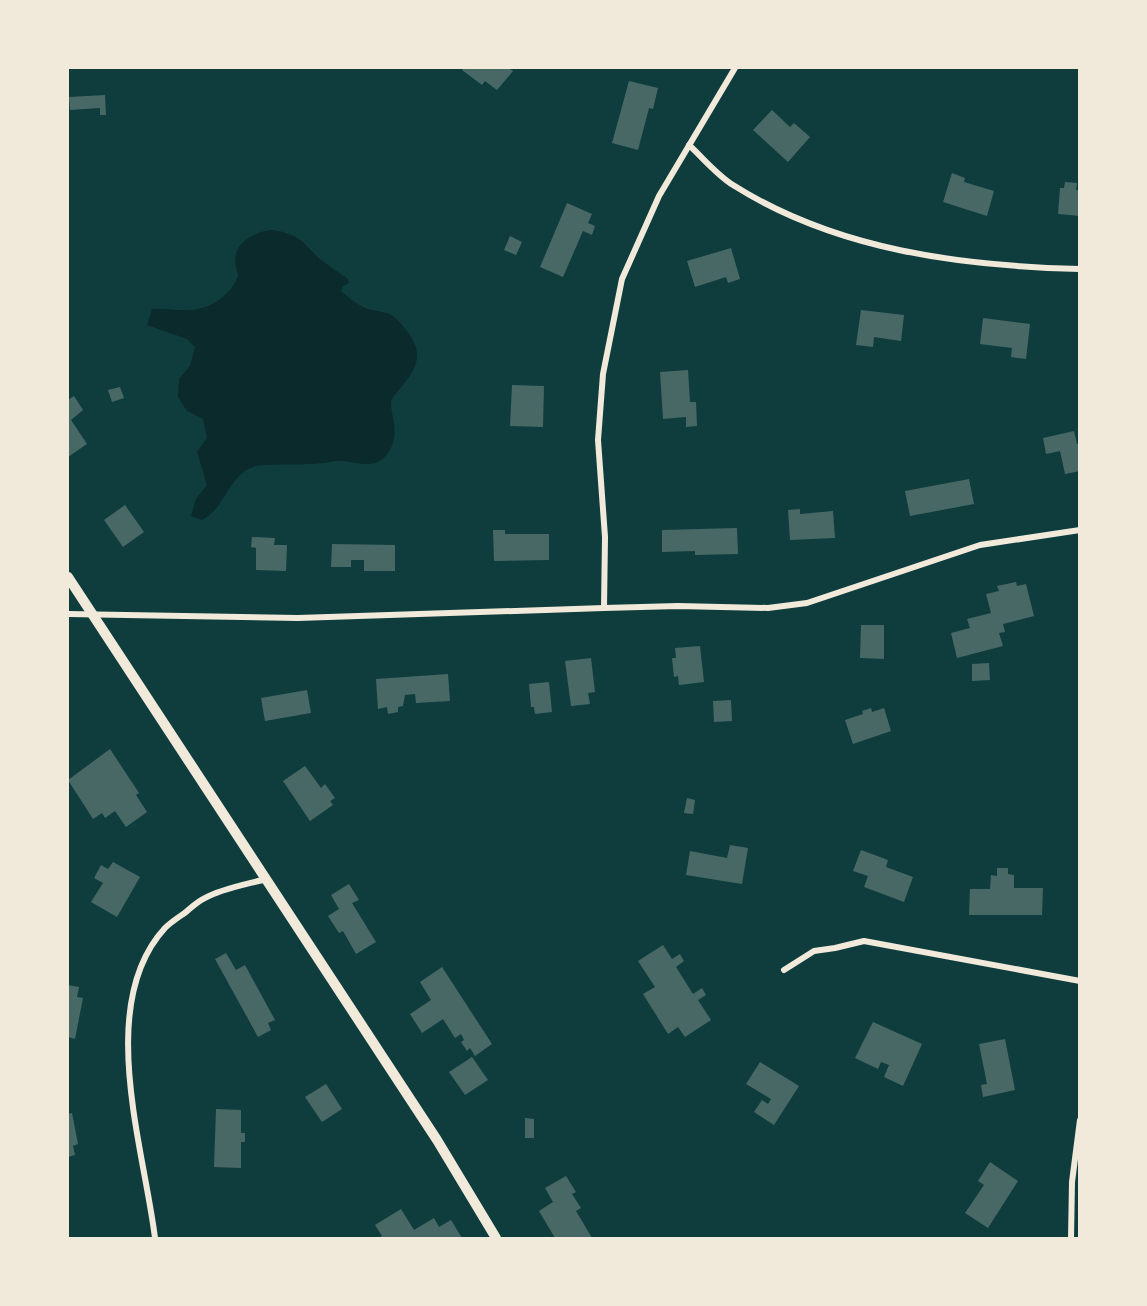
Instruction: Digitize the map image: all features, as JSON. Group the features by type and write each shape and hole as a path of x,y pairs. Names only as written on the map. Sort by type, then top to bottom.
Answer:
{"street":[{"path":"604,608 604,537 598,440 603,374 622,279 659,196 735,68"},
{"path":"689,146 731,184 789,216 843,236 961,261 1080,269"},
{"path":"68,614 298,618 678,606 768,608 807,603 980,545 1080,530"},
{"path":"68,577 437,1140 496,1239"},
{"path":"155,1239 136,1132 127,1042 133,989 143,960 165,928 205,897 266,879"},
{"path":"784,970 814,951 864,941 1080,981"},
{"path":"1071,1239 1072,1182 1080,1120"}],"water":[{"path":"272,230 299,239 323,262 348,279 349,283 343,286 341,291 359,305 390,314 397,319 413,340 417,357 412,373 391,401 394,436 388,453 383,459 372,464 340,461 255,466 238,477 217,507 202,520 191,516 196,499 207,485 197,452 207,438 203,419 187,411 178,397 179,379 190,366 195,347 187,339 147,325 152,309 198,309 219,300 231,289 238,276 235,264 236,255 242,243 253,235"}],"building":[{"path":"464,68 508,68 513,71 497,90 485,81 482,85 462,70"},
{"path":"629,81 658,88 653,109 649,108 638,150 612,143"},
{"path":"105,95 106,115 100,115 100,108 70,110 69,97"},
{"path":"772,110 790,127 794,123 810,137 788,162 753,130"},
{"path":"952,173 965,178 964,182 994,191 987,216 943,202"},
{"path":"1065,182 1077,183 1076,190 1080,190 1080,216 1058,214 1060,188 1064,188"},
{"path":"567,203 592,214 588,223 595,226 592,235 583,231 563,277 540,267"},
{"path":"510,236 522,242 516,255 504,250"},
{"path":"731,248 740,279 728,283 726,277 695,287 687,261"},
{"path":"861,310 904,315 901,341 874,337 873,347 856,345"},
{"path":"983,318 1030,324 1026,359 1011,357 1012,348 980,344"},
{"path":"688,370 690,402 696,402 697,426 686,427 686,417 663,419 660,372"},
{"path":"512,385 544,386 543,427 510,426"},
{"path":"120,387 124,398 112,402 108,390"},
{"path":"74,396 83,410 71,420 87,444 68,457 68,400"},
{"path":"1074,431 1077,444 1080,444 1080,471 1065,474 1060,451 1046,454 1043,438"},
{"path":"969,479 974,504 910,516 905,491"},
{"path":"125,505 144,532 123,547 104,520"},
{"path":"800,509 800,514 833,511 835,538 790,540 788,510"},
{"path":"737,528 738,554 695,555 695,551 662,552 662,530"},
{"path":"493,530 505,530 505,534 549,534 549,560 494,561"},
{"path":"252,537 275,538 274,545 287,545 286,571 256,570 256,548 251,547"},
{"path":"332,544 395,545 395,571 364,571 364,560 351,560 351,567 331,567"},
{"path":"1016,582 1017,586 1026,584 1034,616 1003,624 1005,632 999,633 1003,646 957,658 951,633 970,628 967,619 991,613 986,594 999,591 997,586"},
{"path":"861,625 884,625 884,659 860,658"},
{"path":"700,646 704,682 679,685 678,676 674,677 672,658 676,658 675,648"},
{"path":"591,658 595,692 588,693 590,704 571,706 565,661"},
{"path":"989,663 990,680 972,681 972,664"},
{"path":"448,674 450,701 416,703 415,694 405,695 403,706 398,707 398,712 388,714 387,707 378,709 376,679"},
{"path":"549,682 552,712 535,714 534,707 531,707 529,684"},
{"path":"307,690 311,713 265,721 261,698"},
{"path":"731,700 732,721 714,722 713,701"},
{"path":"871,708 872,712 884,708 891,731 853,744 845,720 863,714 862,711"},
{"path":"110,749 139,793 136,795 147,812 126,827 115,811 105,818 102,813 93,819 68,780"},
{"path":"305,766 321,788 325,784 335,798 330,801 333,805 310,821 283,781"},
{"path":"687,798 695,800 693,814 684,813"},
{"path":"730,845 748,848 742,884 686,875 690,851 727,858"},
{"path":"861,850 888,860 886,867 913,877 904,902 864,887 868,876 853,871"},
{"path":"113,862 140,877 117,917 91,902 103,883 94,878 101,865 108,869"},
{"path":"997,868 1008,868 1008,874 1014,875 1014,888 1043,888 1042,915 969,915 970,889 990,889 991,875 997,876"},
{"path":"349,884 359,900 352,903 376,942 356,954 343,931 339,933 328,916 339,909 331,895"},
{"path":"663,945 672,959 680,954 684,961 676,967 693,994 702,988 706,995 698,1000 711,1020 685,1037 678,1027 668,1034 643,994 655,987 638,961"},
{"path":"226,953 236,970 245,965 275,1020 268,1023 271,1030 258,1037 215,959"},
{"path":"442,967 492,1044 475,1056 470,1048 467,1051 461,1042 464,1040 461,1034 455,1038 443,1019 422,1033 410,1014 431,1000 420,982"},
{"path":"68,985 79,987 77,997 83,998 75,1039 68,1037"},
{"path":"873,1022 922,1044 903,1086 884,1077 889,1065 881,1062 878,1069 855,1058"},
{"path":"1005,1039 1015,1090 983,1097 981,1085 987,1084 979,1044"},
{"path":"472,1057 488,1080 465,1095 449,1072"},
{"path":"760,1062 799,1086 774,1125 754,1112 762,1100 768,1104 771,1099 746,1084"},
{"path":"326,1084 342,1109 322,1122 305,1097"},
{"path":"216,1109 241,1110 241,1133 245,1133 245,1142 241,1142 241,1168 214,1167"},
{"path":"72,1113 78,1144 73,1146 75,1155 68,1157 68,1114"},
{"path":"525,1118 534,1119 534,1138 525,1138"},
{"path":"990,1162 1018,1181 988,1228 965,1213 984,1185 978,1181"},
{"path":"566,1176 576,1192 572,1194 581,1208 576,1211 592,1238 555,1238 539,1211 553,1202 545,1188"},
{"path":"401,1209 414,1230 434,1218 439,1227 451,1220 462,1238 378,1238 382,1236 375,1225"}]}
